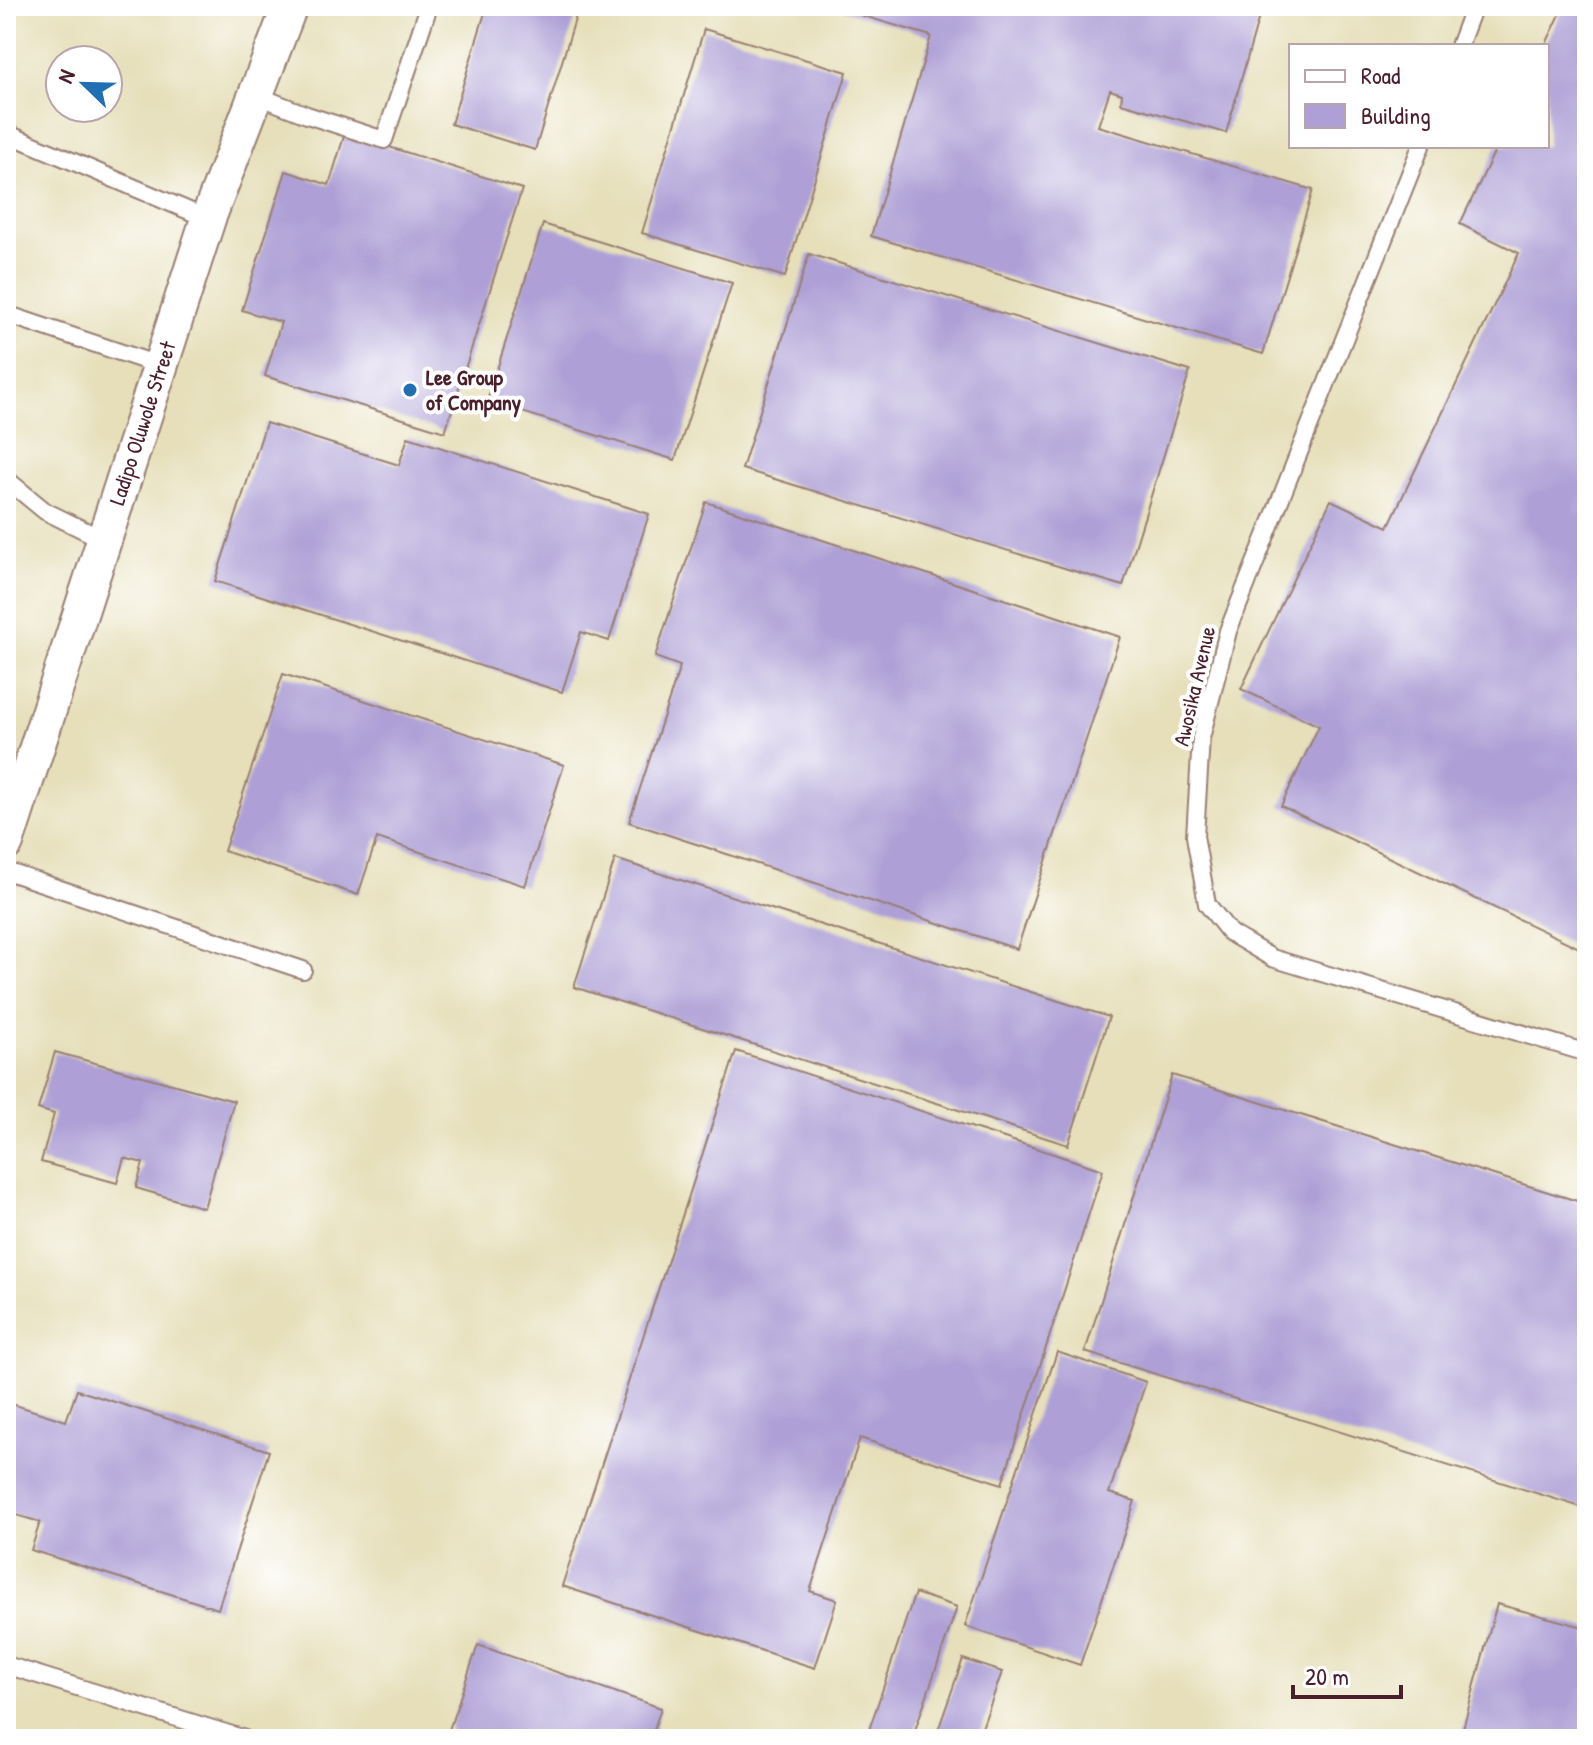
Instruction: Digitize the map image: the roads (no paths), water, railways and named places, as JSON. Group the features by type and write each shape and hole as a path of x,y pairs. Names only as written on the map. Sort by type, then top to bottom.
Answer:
{"street":[{"name":"Ladipo Oluwole Street","path":"6,843 208,219 290,6"}],"lane":[{"path":"256,95 384,140 429,6"},
{"path":"1460,44 1474,6"},
{"path":"6,133 208,219"},
{"name":"Awosika Avenue","path":"1420,148 1228,631 1201,738 1195,836 1207,904 1230,933 1272,958 1587,1053"},
{"path":"6,314 161,366"},
{"path":"6,479 45,511 104,540"},
{"path":"6,871 303,970"},
{"path":"6,1665 245,1739"}],"place":[{"name":"Lee Group of Company","path":"410,390"}]}
